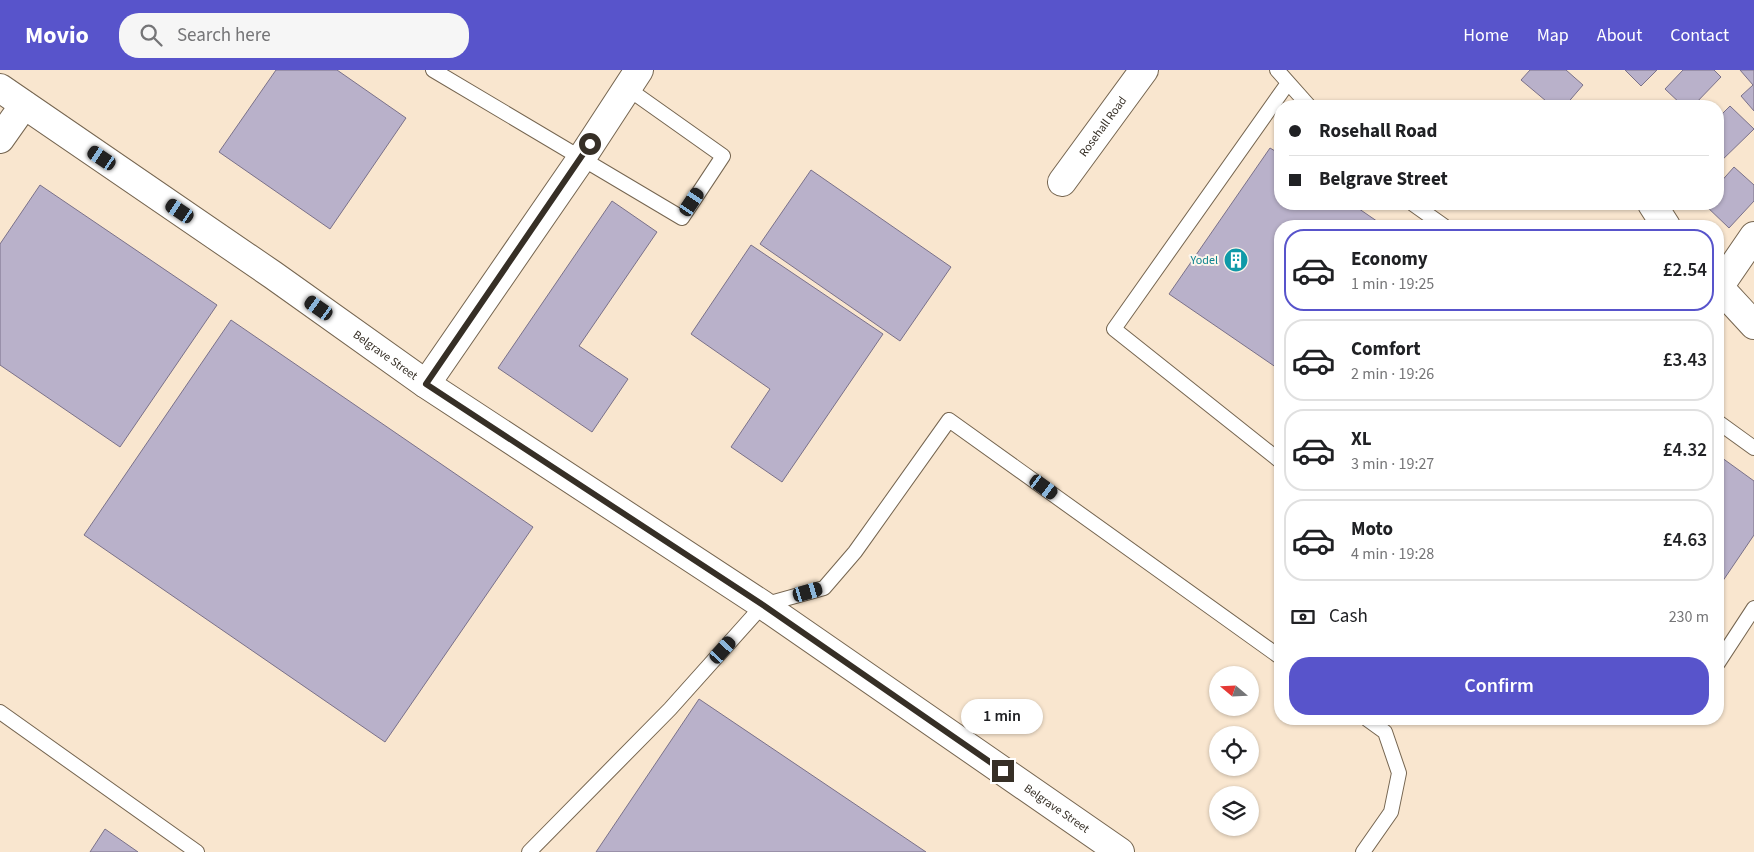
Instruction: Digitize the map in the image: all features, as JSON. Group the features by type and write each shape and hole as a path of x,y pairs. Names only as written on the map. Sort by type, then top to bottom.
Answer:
{"street":[{"name":"Rosehall Road","path":"1062,182 1144,70"},
{"path":"426,384 581,159 633,79"},
{"name":"Belgrave Street","path":"0,88 272,275 426,384 763,605 1103,847"},
{"path":"0,139 24,105"},
{"path":"1724,278 1754,236"},
{"path":"1724,293 1754,325"}],"lane":[{"path":"433,70 682,218 723,156 633,79"},
{"path":"1277,70 1304,100"},
{"path":"1275,100 1288,82"},
{"path":"1274,102 1114,329 1274,456"},
{"path":"1421,210 1436,220"},
{"path":"529,852 670,709 763,605 824,588 855,552 949,420 1274,653"},
{"path":"1724,426 1754,448"},
{"path":"1724,654 1754,608"},
{"path":"0,712 197,852"},
{"path":"1363,852 1391,812 1399,773 1384,732 1375,725"}],"building":[{"path":"276,70 337,70 406,118 330,229 219,152"},
{"path":"1530,70 1566,70 1583,85 1570,100 1545,100 1521,80"},
{"path":"1625,70 1657,70 1641,86"},
{"path":"1683,70 1714,70 1721,77 1699,100 1677,100 1665,89"},
{"path":"1740,70 1754,70 1754,111 1741,96 1753,85"},
{"path":"1730,106 1754,129 1724,158 1724,112"},
{"name":"Yodel","path":"1270,148 1274,150 1274,210 1361,210 1375,220 1274,220 1274,366 1169,294"},
{"path":"1734,167 1754,185 1754,201 1729,228 1724,223 1724,220 1721,220 1710,210 1724,210 1724,178"},
{"path":"811,170 951,267 900,341 760,244"},
{"path":"40,185 217,305 120,447 0,365 0,244"},
{"path":"612,201 657,232 579,346 628,379 592,432 498,368"},
{"path":"751,245 883,334 782,482 731,447 770,389 691,334"},
{"path":"231,320 533,527 385,742 84,535"},
{"path":"1724,459 1754,481 1754,535 1724,579"},
{"path":"699,699 926,852 596,852"},
{"path":"105,829 138,852 90,852"}],"place":[{"name":"Yodel","path":"1236,260"}],"route":[{"path":"590,144 426,384 763,605 1003,771"}]}
